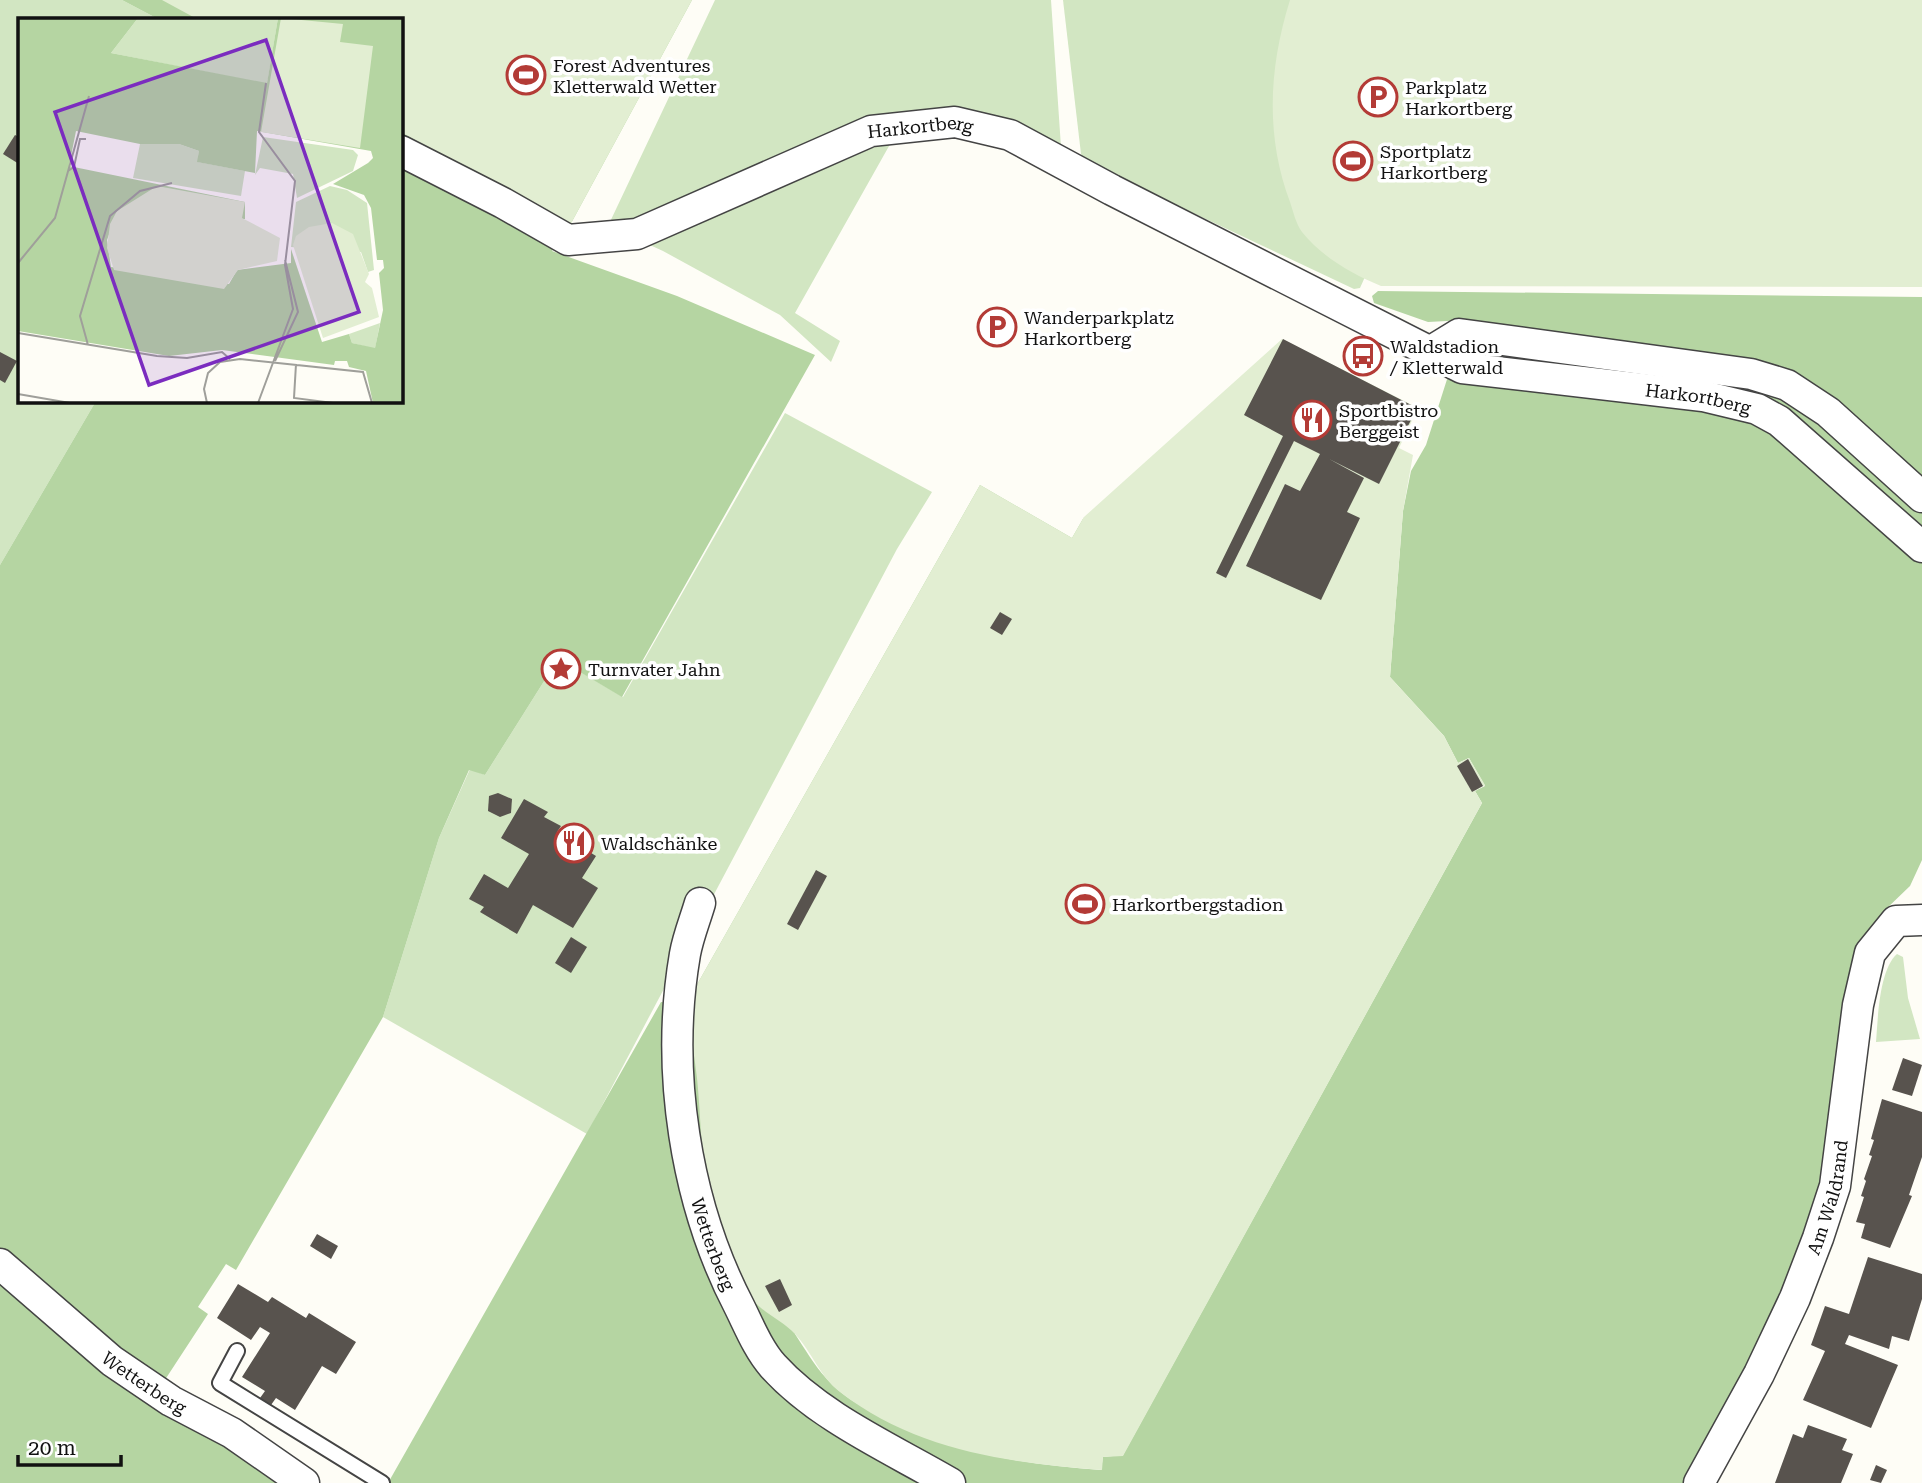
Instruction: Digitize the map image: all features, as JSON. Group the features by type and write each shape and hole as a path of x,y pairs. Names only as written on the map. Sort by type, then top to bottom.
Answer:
{"street":[{"name":"Harkortberg","path":"402,152 503,203 568,240 636,234 871,131 955,122 1010,135 1428,353 1462,368 1703,396 1757,409 1779,421 1922,547"},
{"name":"Harkortberg","path":"1428,353 1460,334 1751,374 1787,384 1828,412 1922,497"},
{"name":"Wetterberg","path":"700,903 685,953 679,1058 683,1118 693,1178 717,1263 773,1366 832,1414 950,1483"},
{"name":"Am Waldrand","path":"1699,1483 1759,1374 1795,1298 1835,1186 1858,1005 1870,953 1896,921 1922,920"},
{"name":"Wetterberg","path":"0,1264 112,1361 171,1401 232,1433 304,1483"}],"lane":[{"path":"237,1351 220,1383 382,1483"}],"green space":[{"path":"0,0 122,0 156,18 18,18 18,402 95,402 0,565"},
{"path":"122,0 692,0 569,227 552,251 677,296 815,355 622,697 558,659 485,775 469,770 439,838 383,1017 236,1270 226,1264 198,1307 208,1314 157,1392 304,1483 0,1483 0,565 95,402 402,402 402,18 156,18"},
{"name":"Forest Adventures Kletterwald Wetter","path":"162,0 692,0 569,227 402,133 402,18 195,18"},
{"path":"715,0 1051,0 1061,147 1011,130 893,139 795,313 840,341 831,362 780,315 663,251 608,226"},
{"path":"1063,0 1328,0 1382,239 1360,288 1354,289 1085,162 1081,154"},
{"path":"1290,0 1922,0 1922,287 1381,286 1328,257 1310,241 1298,225 1282,177 1273,126 1274,76"},
{"path":"1378,291 1922,297 1922,860 1910,886 1884,911 1860,945 1823,1184 1782,1293 1745,1373 1686,1483 388,1483 661,1002 686,1004 980,485 1072,538 1084,517 795,1334 822,1373 845,1396 883,1418 936,1440 989,1455 1101,1470 1103,1457 1123,1455 1482,803 1475,791 1485,786 1469,758 1458,763 1444,736 1390,677 1403,511 1411,471 1426,445 1466,320 1428,322 1374,303 1372,296"},
{"name":"Harkortbergstadion","path":"1282,339 1418,408 1399,448 1413,455 1403,511 1390,677 1444,736 1458,763 1469,758 1485,785 1475,791 1482,803 1123,1456 1103,1457 1102,1470 999,1458 932,1441 869,1412 840,1392 827,1379 795,1334 761,1308 734,1275 717,1236 708,1198 697,1078 686,1004 980,485 1072,538 1084,517"},
{"path":"785,413 932,492 897,549 587,1134 383,1017 439,838 470,769 485,775 558,659 623,697"},
{"path":"1897,954 1903,957 1908,998 1920,1039 1876,1042 1883,983 1886,971"}],"building":[{"path":"15,135 18,136 18,163 3,154"},
{"path":"1283,339 1417,408 1379,484 1329,459 1364,478 1347,512 1360,518 1321,600 1246,566 1285,484 1300,491 1320,454 1294,441 1226,578 1216,573 1283,436 1244,415"},
{"path":"0,352 17,361 5,383 0,380"},
{"path":"1000,612 1012,619 1002,635 990,628"},
{"path":"1468,759 1483,786 1472,792 1457,766"},
{"path":"498,793 512,799 511,813 500,817 488,811 489,796"},
{"path":"524,799 548,812 544,817 561,826 557,832 596,856 582,878 598,888 573,928 533,905 517,934 480,912 484,907 469,899 484,874 508,888 529,854 501,838"},
{"path":"816,870 827,876 798,930 787,924"},
{"path":"571,937 587,947 571,973 555,963"},
{"path":"1903,1058 1922,1065 1912,1096 1892,1090"},
{"path":"1882,1099 1922,1112 1922,1157 1909,1195 1912,1196 1890,1248 1861,1238 1865,1224 1856,1222 1864,1197 1861,1196 1874,1140 1871,1139"},
{"path":"317,1234 338,1246 331,1259 310,1246"},
{"path":"1868,1257 1922,1274 1922,1299 1909,1341 1892,1336 1889,1349 1849,1335 1845,1344 1898,1365 1871,1428 1803,1400 1825,1351 1811,1345 1825,1306 1849,1314"},
{"path":"780,1279 792,1305 779,1312 765,1286"},
{"path":"238,1284 268,1302 272,1297 306,1318 309,1313 356,1342 336,1374 322,1366 295,1410 276,1398 271,1405 260,1398 265,1391 242,1377 270,1333 260,1327 251,1340 217,1318"},
{"path":"1808,1425 1847,1439 1842,1450 1853,1454 1841,1483 1775,1483 1793,1434 1803,1438"},
{"path":"1876,1465 1887,1470 1881,1483 1870,1480"}],"place":[{"name":"Forest Adventures Kletterwald Wetter","path":"526,75"},
{"name":"Parkplatz Harkortberg","path":"1378,97"},
{"name":"Sportplatz Harkortberg","path":"1353,161"},
{"name":"Wanderparkplatz Harkortberg","path":"997,327"},
{"name":"Waldstadion / Kletterwald","path":"1363,356"},
{"name":"Sportbistro Berggeist","path":"1312,420"},
{"name":"Turnvater Jahn","path":"561,669"},
{"name":"Waldschänke","path":"574,843"},
{"name":"Harkortbergstadion","path":"1085,904"}]}
